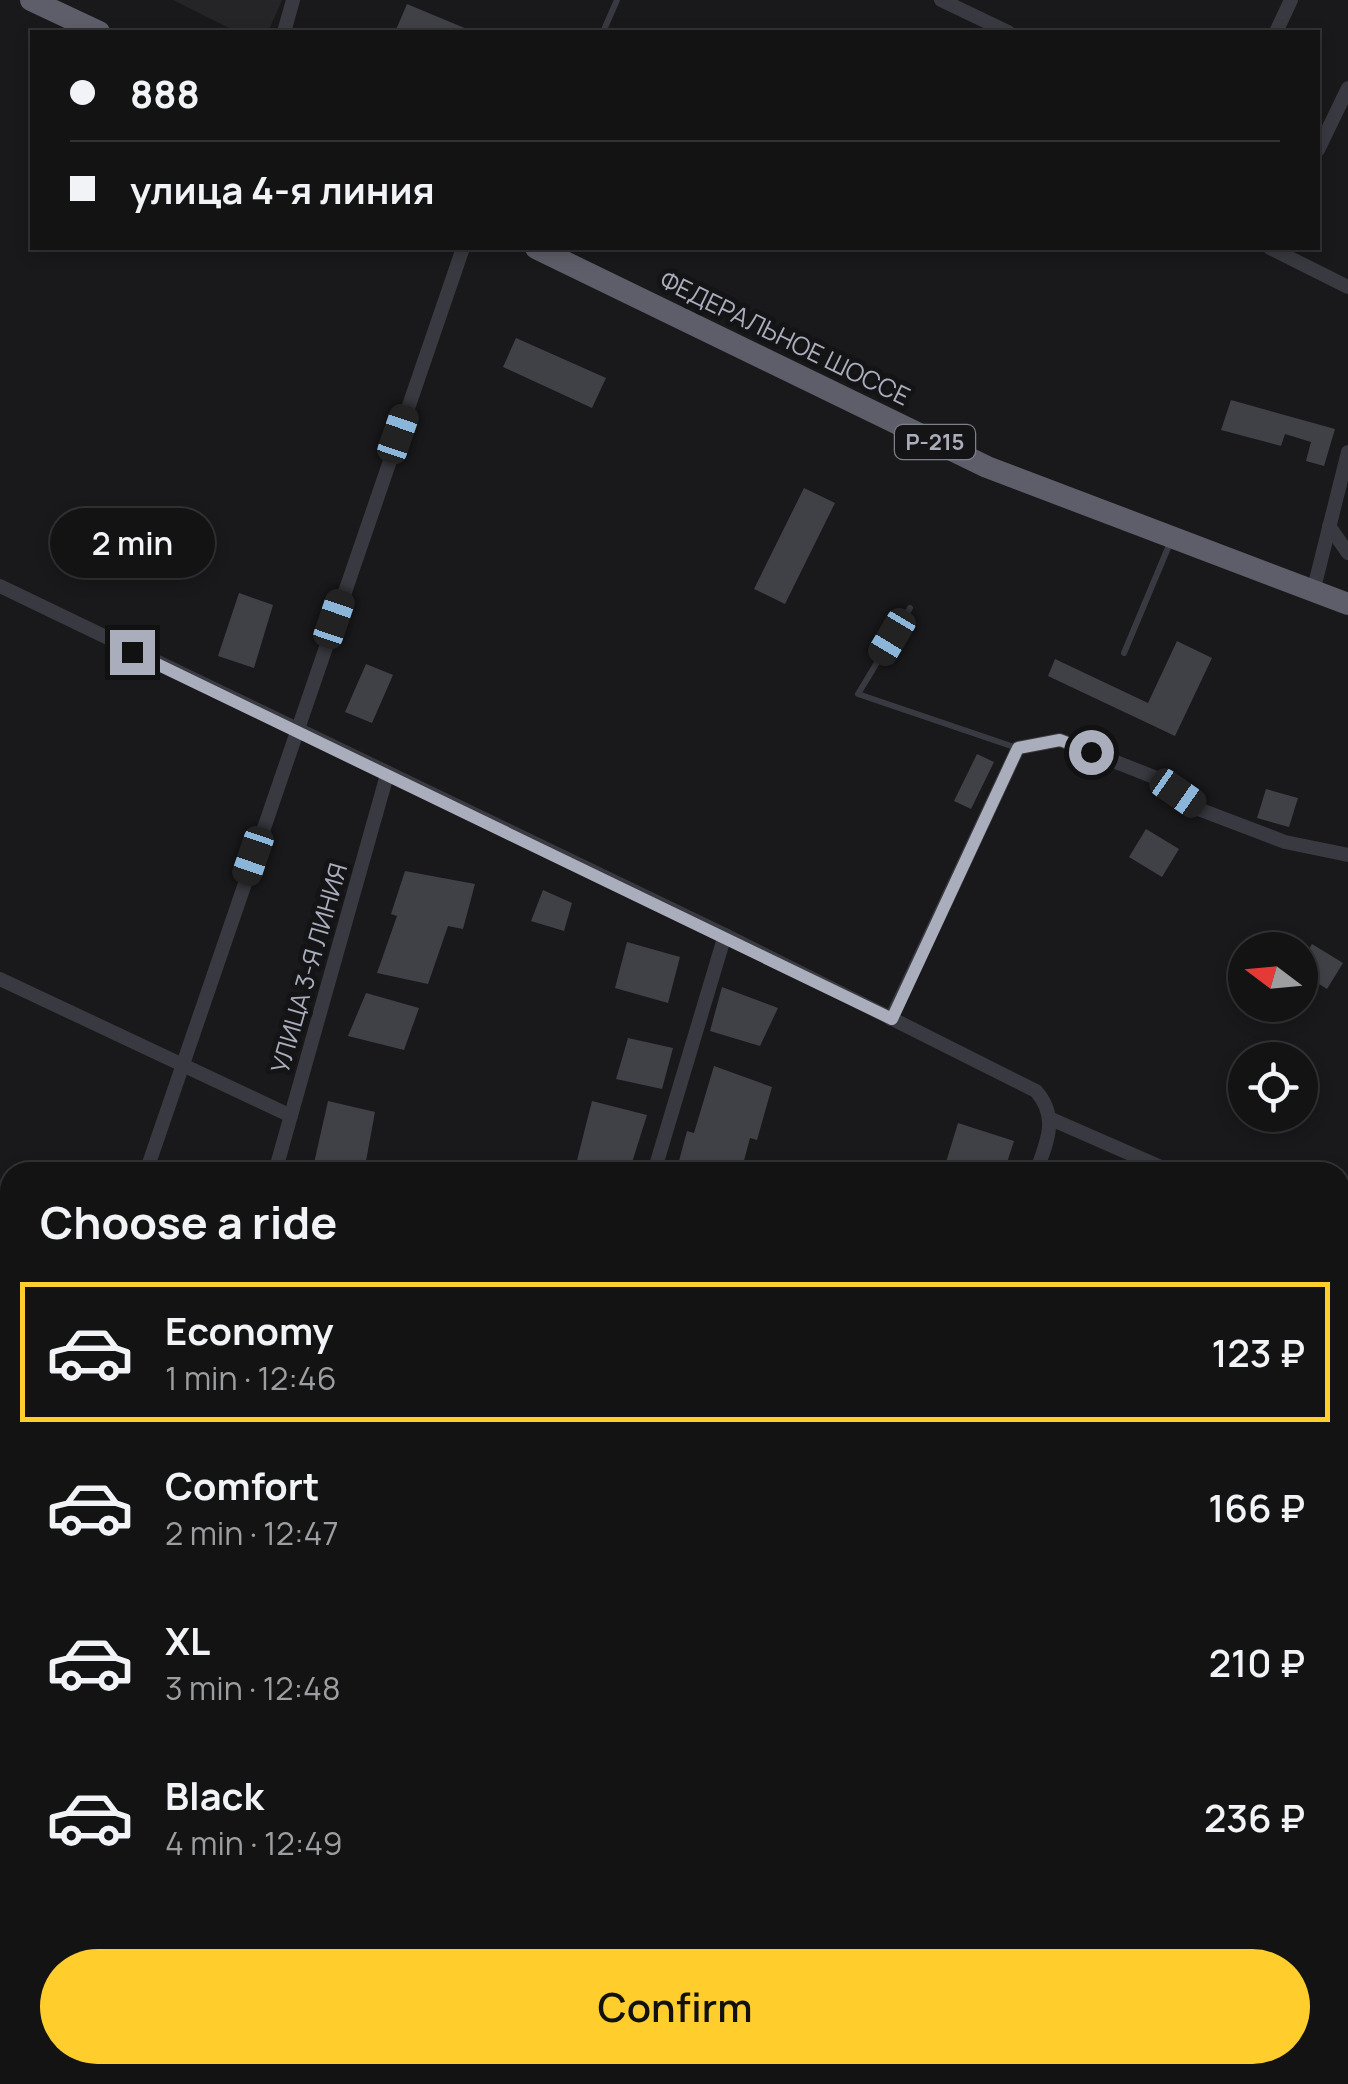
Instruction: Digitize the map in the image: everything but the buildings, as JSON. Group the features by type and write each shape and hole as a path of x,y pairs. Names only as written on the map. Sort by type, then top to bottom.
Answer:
{"highway":[{"path":"32,0 95,30"},
{"name":"ФЕДЕРАЛЬНОЕ ШОССЕ","path":"540,250 987,467 1348,604"}],"street":[{"path":"285,30 293,0"},
{"path":"942,0 1004,30"},
{"path":"1277,30 1291,0"},
{"path":"1320,146 1348,88"},
{"path":"149,1162 462,250"},
{"path":"1274,250 1348,287"},
{"path":"1314,592 1348,452"},
{"path":"1328,526 1348,553"},
{"path":"0,586 725,935 1036,1091 1050,1112 1152,1162"},
{"path":"892,1019 1018,748 1060,740 1154,776 1201,810 1285,842 1348,855"},
{"name":"УЛИЦА 3-Я ЛИНИЯ","path":"278,1162 387,775"},
{"path":"657,1162 725,935"},
{"path":"0,978 290,1116"},
{"path":"1038,1162 1050,1112"}],"lane":[{"path":"604,30 617,0"},
{"path":"1124,652 1172,540"},
{"path":"910,608 858,694 1018,748"}],"shaded area":[{"path":"173,0 282,0 269,30 233,30"}],"route":[{"path":"132,652 725,935 892,1019 1018,748 1060,740 1091,752"}]}
